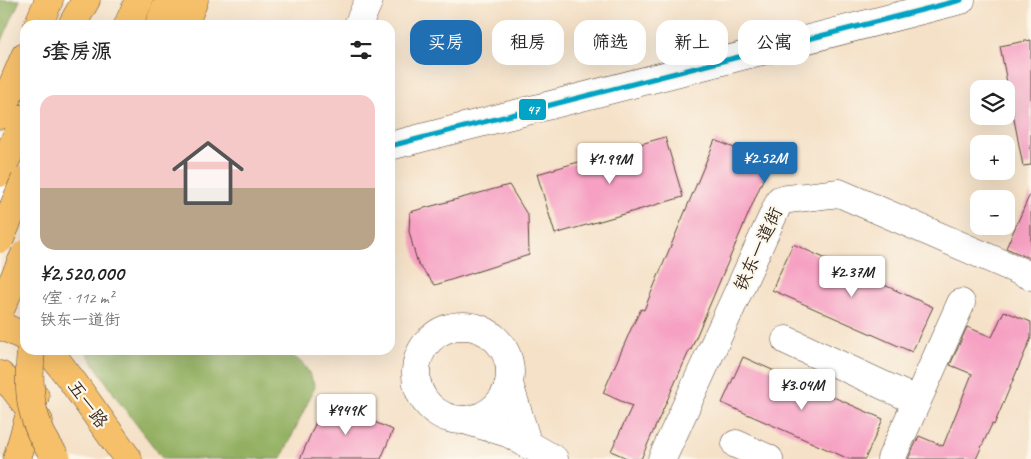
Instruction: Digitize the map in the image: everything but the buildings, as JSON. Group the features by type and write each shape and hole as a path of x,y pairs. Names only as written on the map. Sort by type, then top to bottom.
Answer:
{"main road":[{"path":"40,20 49,0"},
{"path":"75,20 86,0"},
{"path":"92,20 101,0"},
{"path":"130,20 139,0"},
{"path":"161,20 169,0"},
{"path":"186,20 194,0"},
{"path":"0,114 20,68"},
{"path":"0,173 20,129"},
{"path":"0,240 20,192"},
{"path":"0,269 20,258"},
{"path":"0,310 20,266"},
{"path":"0,325 20,335"},
{"path":"42,355 28,385 35,421 48,447 58,459"},
{"path":"17,459 43,355"},
{"name":"五一路","path":"48,355 74,382 128,459"},
{"path":"0,375 13,387 31,409 67,459"}],"street":[{"path":"360,20 369,0"},
{"path":"395,145 961,0"},
{"path":"0,186 20,188"},
{"name":"铁东一道街","path":"662,459 780,200 839,193 1031,276"},
{"path":"891,459 961,303"},
{"path":"465,420 480,417 493,409 503,398 509,384 510,369 506,354 498,340 485,331 469,326 453,326 438,332 426,343 419,357 416,373 418,388 425,401 436,412 450,418 465,420 508,432 554,459"},
{"path":"786,340 917,401"},
{"path":"509,384 528,445"},
{"path":"736,444 769,459"}],"green space":[{"path":"0,0 20,0 0,45"},
{"path":"88,355 291,355 303,365 315,387 281,459 163,459 120,403"}],"transit line":[{"name":"47","path":"395,145 961,0"}]}
